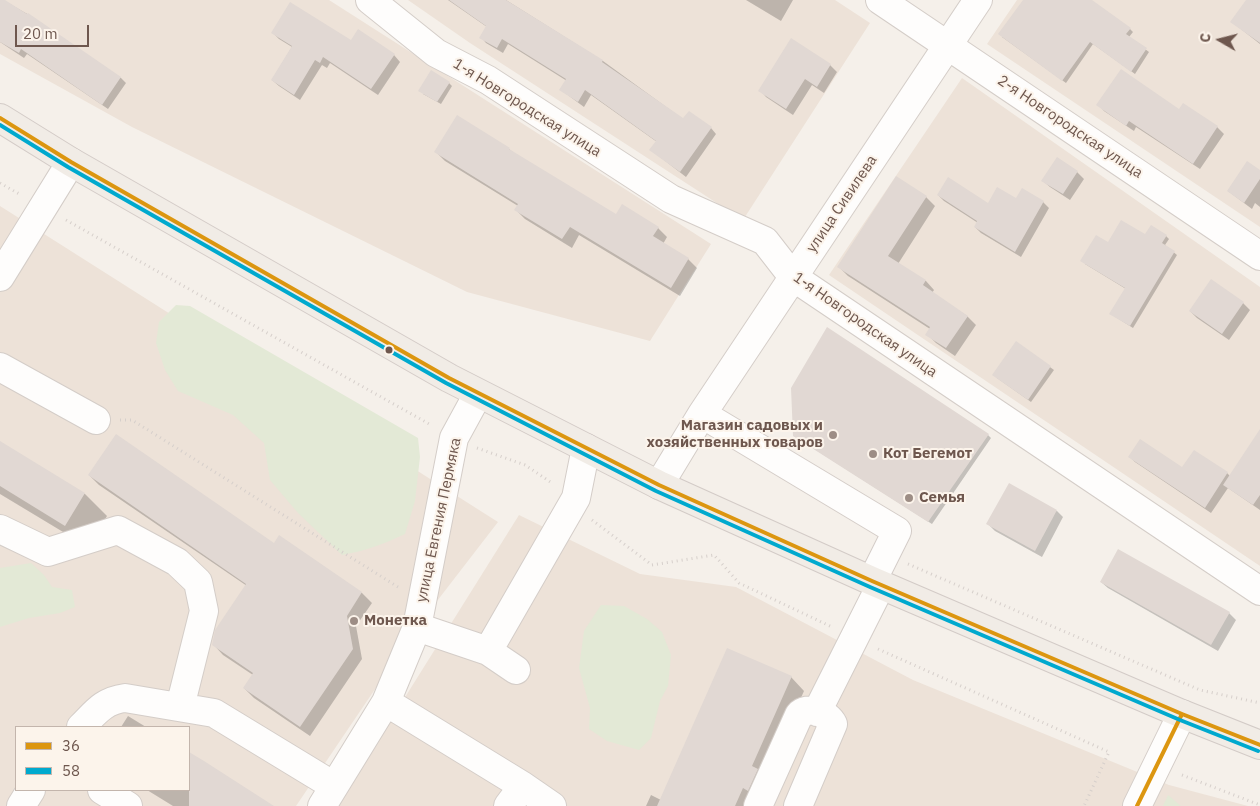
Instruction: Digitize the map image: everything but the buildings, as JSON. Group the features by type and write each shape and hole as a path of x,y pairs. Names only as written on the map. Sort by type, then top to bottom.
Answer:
{"main road":[{"path":"0,118 71,162 478,394 659,485 876,583 1182,714 1260,745"}],"street":[{"name":"1-я Новгородская улица","path":"370,0 436,53 488,80 671,199 765,241 793,277 1260,591"},
{"name":"2-я Новгородская улица","path":"880,0 1260,256"},
{"name":"улица Сивилева","path":"659,485 702,414 978,0"},
{"path":"0,277 71,162"},
{"path":"0,367 96,420"},
{"name":"улица Евгения Пермяка","path":"328,796 386,702 420,615 454,438 478,394"},
{"path":"702,414 897,530 885,554 876,583 817,712"},
{"path":"488,651 576,498 586,448"},
{"path":"0,529 48,552 118,530 177,562 184,568 198,582 204,611 180,707"},
{"path":"420,615 488,651 516,670"},
{"path":"82,726 99,708 112,700 125,698 214,713 328,796"},
{"path":"386,702 515,796 552,806"},
{"path":"758,806 799,715 802,710 806,709 831,719 833,724 798,806"},
{"path":"1137,806 1182,714"},
{"path":"21,806 30,791"},
{"path":"104,791 128,806"}],"path":[{"path":"0,183 454,438 525,466 576,498 580,511 652,565 714,554 739,583 833,628"},
{"path":"96,420 132,420 420,615"},
{"path":"885,554 1200,690 1260,704"},
{"path":"876,648 1109,752 1084,806"},
{"path":"1174,772 1260,805"}],"shaded area":[{"path":"0,0 329,0 711,244 650,341 467,292 132,127 0,54"},
{"path":"408,0 835,0 870,23 743,220 470,43"},
{"path":"1017,0 1260,0 1260,227 987,44"},
{"path":"962,78 1260,287 1260,566 829,275"},
{"path":"0,206 498,522 417,627 296,806 0,806"},
{"path":"519,515 640,574 736,587 913,680 1169,785 1248,806 337,806"}],"green space":[{"path":"176,305 190,306 418,438 420,457 415,501 405,534 374,547 342,555 298,513 270,480 264,443 233,415 178,391 165,370 156,343 159,322"},
{"path":"31,563 44,575 52,587 72,590 75,607 60,613 29,618 0,627 0,568"},
{"path":"601,605 624,606 647,619 662,632 671,655 668,686 660,701 651,738 639,750 607,741 589,729 590,708 579,668 584,631"},
{"path":"1168,795 1181,806 1163,806"}],"transit line":[{"name":"36","path":"0,118 71,162 449,378 659,485 872,581 1182,714 1260,745"},
{"name":"58","path":"0,125 68,167 446,383 656,491 870,587 1180,720 1258,751"},
{"name":"36","path":"1137,806 1182,714"}],"place":[{"name":"Магазин садовых и хозяйственных товаров","path":"833,435"},
{"name":"Кот Бегемот","path":"873,454"},
{"name":"Семья","path":"909,498"},
{"name":"Монетка","path":"354,621"}]}
